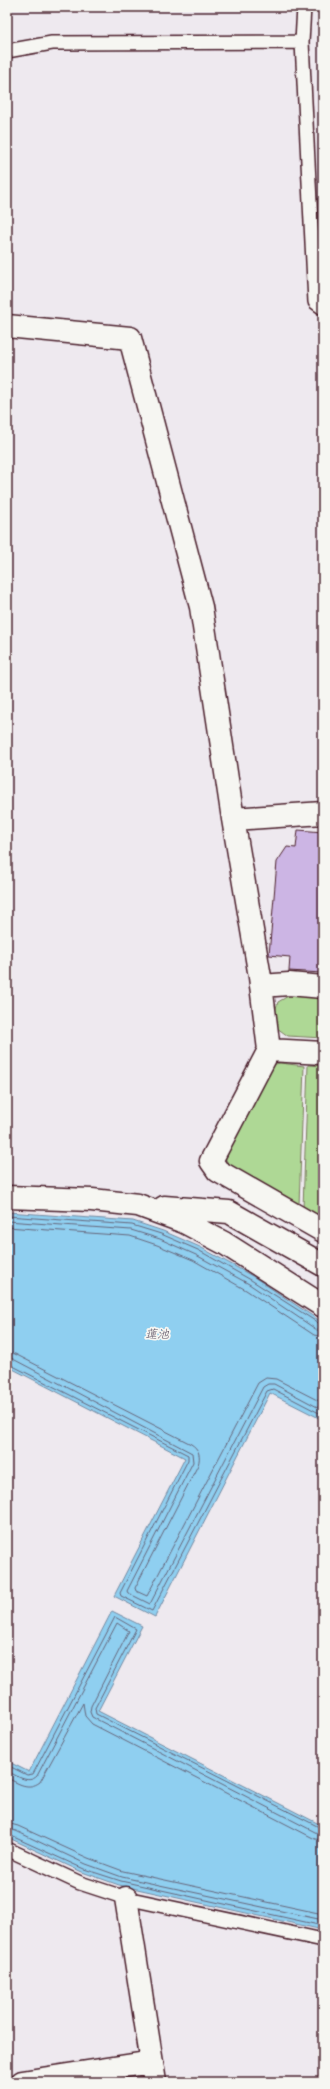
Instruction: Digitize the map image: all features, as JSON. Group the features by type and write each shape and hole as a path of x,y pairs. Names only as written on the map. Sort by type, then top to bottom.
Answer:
{"street":[{"path":"7,326 130,338 201,607 233,819 261,986 269,1050 211,1160 218,1171 323,1231"},
{"path":"233,819 323,813"},
{"path":"261,986 289,984 323,987"},
{"path":"269,1050 323,1053"},
{"path":"7,1197 92,1200 138,1206 229,1212 323,1265"},
{"path":"138,1206 184,1222 224,1242 323,1306"},
{"path":"22,2082 154,2072 126,1898"}],"lane":[{"path":"304,7 302,42 315,302 323,308"},
{"path":"7,51 52,44 302,42"},
{"path":"7,1849 80,1883 126,1898 323,1940"}],"green space":[{"path":"290,995 323,997 323,1038 288,1036 277,1028 274,1014 278,1002"},
{"path":"280,1063 304,1066 299,1205 230,1166 226,1160 225,1153 271,1065"},
{"path":"308,1065 323,1066 323,1220 303,1208"}],"water":[{"name":"蓮池","path":"7,1212 133,1221 163,1231 200,1247 254,1277 323,1323 323,1420 270,1393 155,1617 114,1596 185,1458 7,1366"},
{"path":"112,1611 142,1626 98,1711 323,1826 323,1930 119,1885 82,1872 7,1837 7,1761 29,1772"}],"building":[{"path":"298,830 323,832 322,973 289,971 290,957 269,955 277,862 287,847 296,848"}]}
